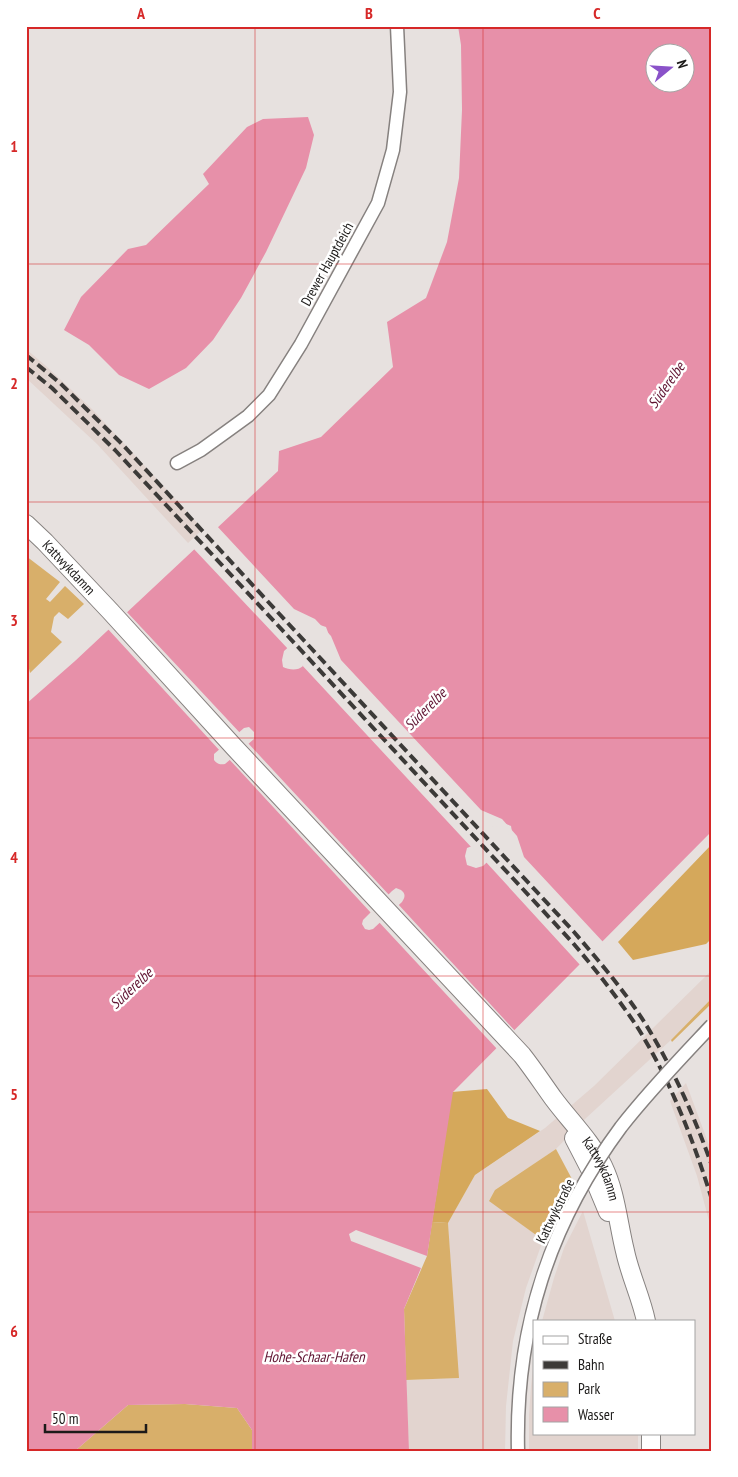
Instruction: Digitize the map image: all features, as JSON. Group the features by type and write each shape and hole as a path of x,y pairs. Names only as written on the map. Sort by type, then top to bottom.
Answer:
{"main road":[{"name":"Kattwykdamm","path":"26,524 111,612 234,747 522,1055 581,1141 625,1252 646,1320"},
{"name":"Kattwykdamm","path":"633,1282 631,1294 635,1320"},
{"path":"651,1434 651,1451"}],"street":[{"name":"Drewer Hauptdeich","path":"177,462 201,450 248,416 269,394 300,344 378,203 393,150 400,92 397,26"},
{"name":"Kattwykstraße","path":"518,1451 520,1376 526,1340 538,1289 559,1233 584,1185 622,1127 663,1077 712,1024"}],"shaded area":[{"path":"26,349 92,409 203,529 188,543 97,444 26,378"},
{"path":"712,844 712,938 706,944 633,960 618,942"},
{"path":"712,970 712,998 671,1040 585,1119 556,1149 527,1169 489,1200 543,1240 526,1288 513,1341 506,1406 505,1451 409,1451 406,1380 458,1378 448,1223 475,1175 545,1128 594,1086"},
{"path":"686,1083 712,1153 712,1232 697,1176 670,1101"},
{"path":"487,1089 508,1118 540,1131 475,1175 448,1223 432,1222 452,1092"},
{"path":"583,1211 615,1320 542,1320 564,1248"},
{"path":"533,1369 533,1434 638,1434 638,1451 529,1451"}],"green space":[{"path":"26,556 60,582 46,599 50,602 65,586 84,604 68,619 59,612 54,617 51,632 62,642 30,673 26,655"},
{"path":"712,998 712,1003 672,1042 671,1040"},
{"path":"556,1149 573,1181 556,1211 543,1240 489,1201 495,1190"},
{"path":"432,1222 448,1223 459,1378 406,1380 404,1309 427,1256"},
{"path":"185,1404 237,1408 252,1430 252,1451 75,1451 128,1405"}],"water":[{"path":"458,26 712,26 712,831 453,1092 427,1256 356,1230 349,1234 351,1241 421,1268 404,1309 409,1451 252,1451 252,1430 237,1408 185,1404 128,1405 75,1451 26,1451 26,704 75,661 278,471 279,451 321,437 393,367 387,322 426,298 447,242 459,178 462,110 461,45","holes":["320,625 326,627 329,635 323,647 302,664 301,668 293,670 283,667 284,651 310,628","249,727 254,732 254,739 225,764 216,762 214,754 244,728","506,824 511,826 512,832 508,842 483,866 476,868 467,865 465,856 467,848 472,846 494,825","396,888 404,893 402,902 373,929 365,929 362,924 363,920"]},
{"path":"308,117 314,135 306,168 266,252 241,298 213,340 186,368 149,389 119,375 89,345 64,330 81,297 128,249 146,245 209,184 203,174 247,127 263,119"}],"pier":[{"path":"216,525 294,609 315,619 331,636 341,660 481,810 502,819 517,836 524,857 604,943 581,966 485,861 506,841 509,835 508,827 492,827 492,831 473,849 300,663 320,644 323,644 326,638 324,629 319,627 312,630 289,650 192,547"},
{"path":"125,610 241,734 221,752 107,628"},
{"path":"247,742 390,896 372,914 228,758"},
{"path":"397,903 516,1032 498,1050 378,921"}],"railway":[{"path":"26,355 60,383 122,444 592,953 627,997 654,1037 682,1091 712,1166"},
{"path":"26,367 52,388 115,450 573,943 636,1025 660,1067 689,1132 712,1200"}],"water label":[{"name":"Süderelbe","path":"666,385"},
{"name":"Süderelbe","path":"425,709"},
{"name":"Süderelbe","path":"131,988"},
{"name":"Hohe-Schaar-Hafen","path":"314,1356"}]}
